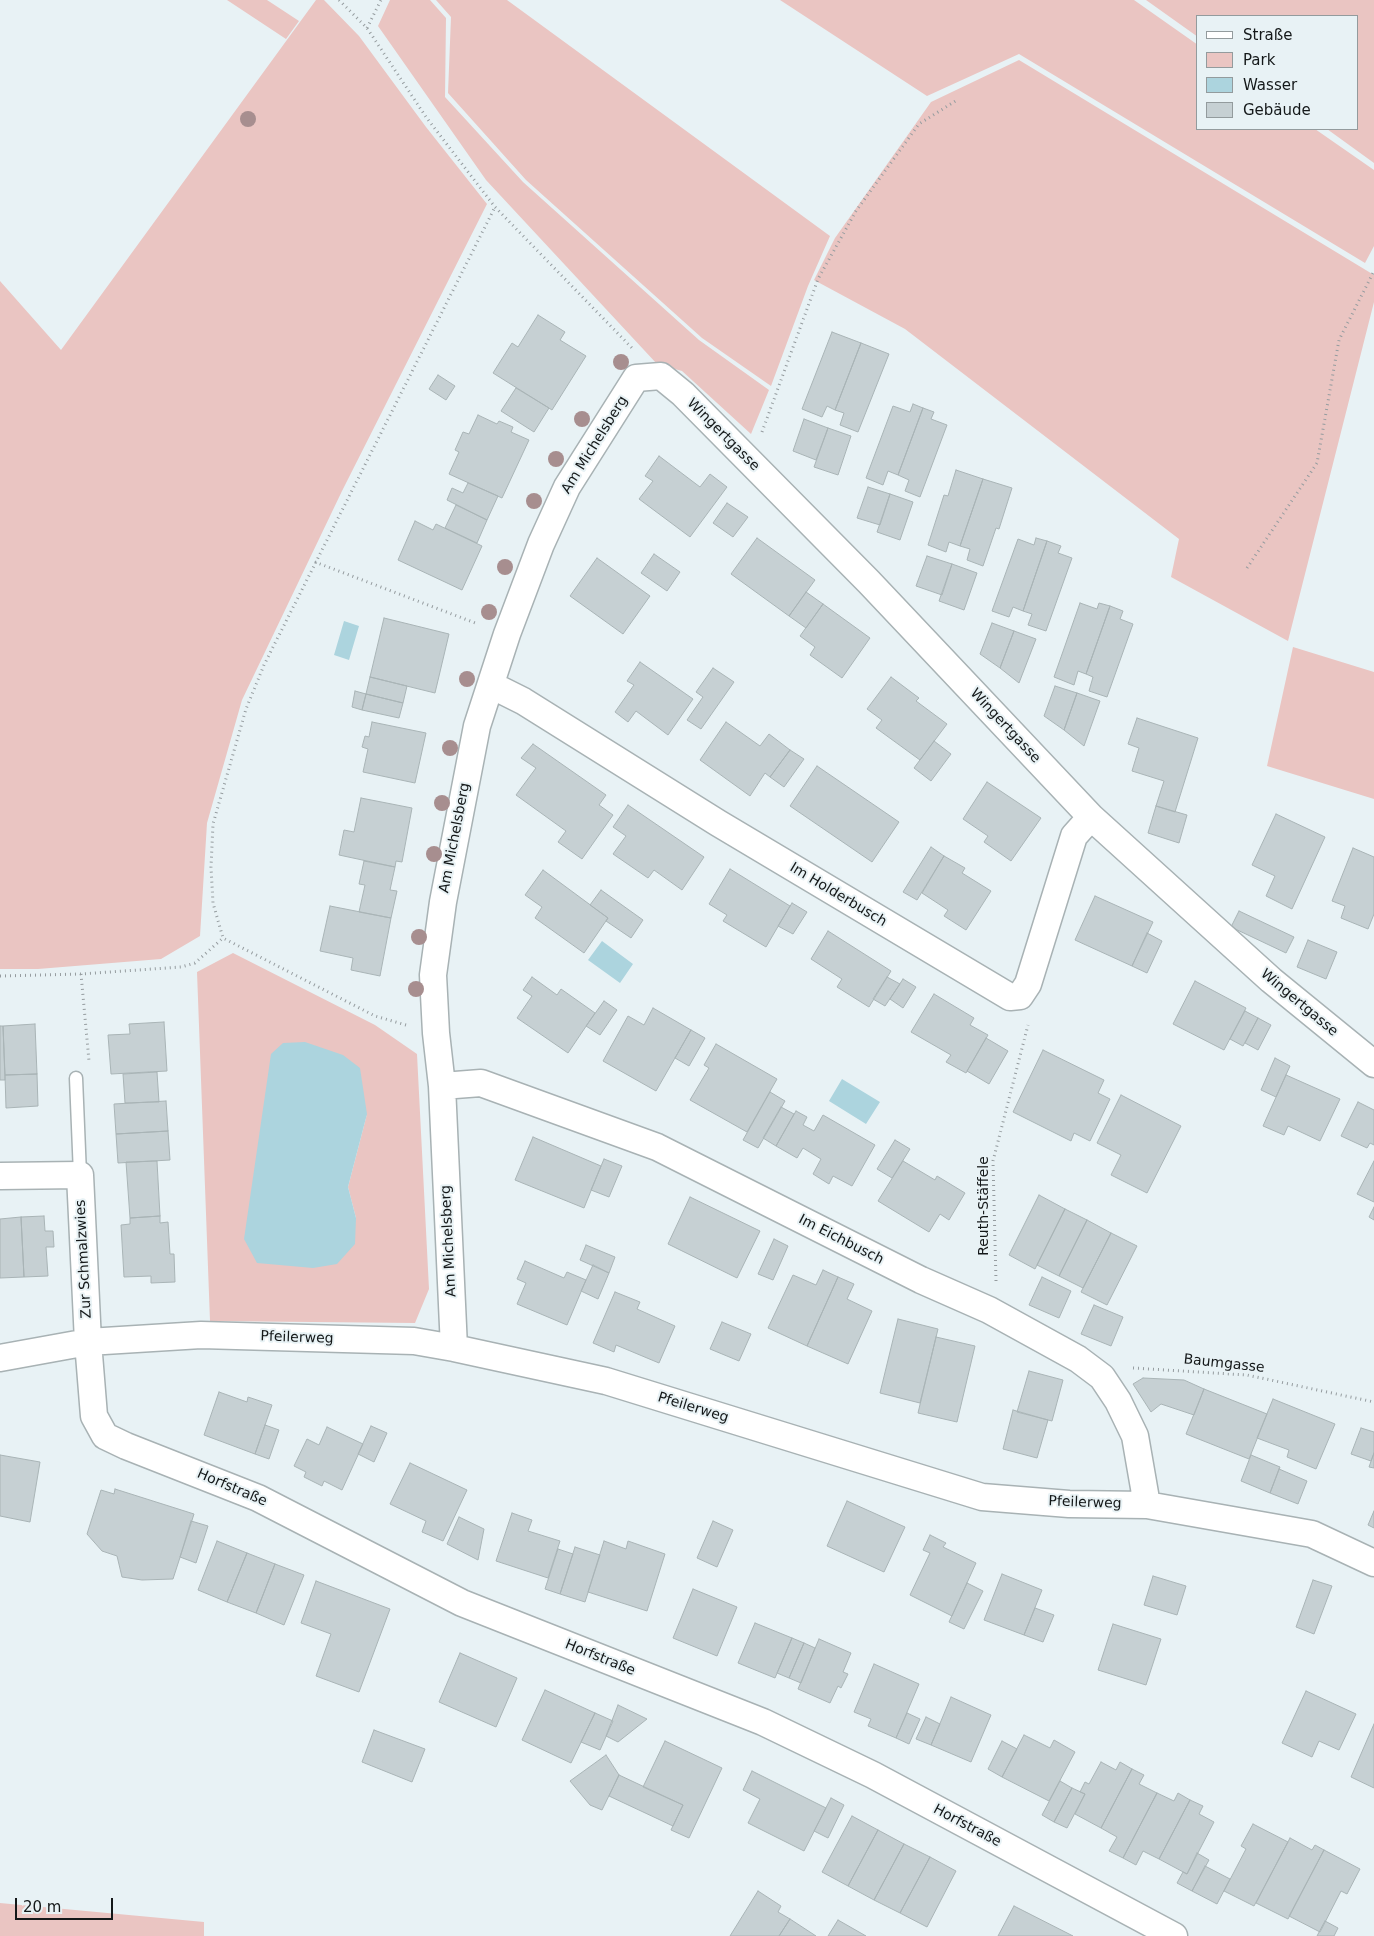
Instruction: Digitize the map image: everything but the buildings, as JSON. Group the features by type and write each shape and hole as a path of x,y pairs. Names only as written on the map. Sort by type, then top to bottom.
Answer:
{"street":[{"name":"Wingertgasse","path":"649,376 661,376 683,394 869,582 1091,817 1271,980 1374,1064"},
{"name":"Am Michelsberg","path":"454,1348 442,1086 436,1033 433,975 443,902 477,726 507,634 542,544 567,487 636,378 649,376"},
{"name":"Im Holderbusch","path":"491,685 523,701 718,823 1010,997 1020,996 1028,984 1074,836 1091,817"},
{"name":"Im Eichbusch","path":"442,1086 480,1083 657,1147 921,1280 989,1310 1078,1359 1102,1377 1118,1401 1135,1436 1147,1505"},
{"path":"0,1176 80,1175"},
{"name":"Zur Schmalzwies","path":"80,1175 88,1342"},
{"name":"Pfeilerweg","path":"0,1358 88,1342 201,1335 414,1341 606,1381 982,1497 1069,1504 1147,1505 1312,1534 1374,1563"},
{"name":"Horfstraße","path":"88,1342 94,1416 105,1436 258,1498 462,1603 763,1722 873,1776 1174,1936"}],"lane":[{"name":"Zur Schmalzwies","path":"76,1078 80,1175"}],"path":[{"path":"339,0 367,28 426,117 495,207 636,353 649,376"},
{"path":"367,28 382,0"},
{"path":"744,456 760,438 818,279 856,212 919,124 957,100"},
{"path":"436,1033 375,1016 223,938 213,903 211,867 213,824 246,708 264,665 495,207"},
{"path":"1247,568 1317,463 1339,340 1374,271"},
{"path":"315,562 507,634"},
{"path":"0,976 81,974 181,967 196,962 223,938"},
{"path":"76,1078 89,1063 81,974"},
{"name":"Reuth-Stäffele","path":"996,1284 993,1161 1025,1032"},
{"name":"Baumgasse","path":"1102,1377 1129,1368 1247,1375 1374,1402"}],"green space":[{"path":"227,0 267,0 299,21 286,39"},
{"path":"316,0 324,0 359,36 426,127 487,204 342,491 242,700 207,823 200,936 161,959 38,969 0,969 0,281 61,350"},
{"path":"390,0 430,0 446,18 445,97 523,182 699,340 769,390 751,434 682,371 657,364 486,180 378,26"},
{"path":"436,0 507,0 830,236 808,286 771,386 702,338 526,180 448,93 451,17"},
{"path":"780,0 1134,0 1196,44 1196,130 1316,130 1374,170 1374,246 1365,263 1019,54 927,96"},
{"path":"1146,0 1374,0 1374,163 1328,130 1359,130 1359,15 1196,15 1196,36"},
{"path":"1019,60 1374,275 1374,302 1288,641 1171,577 1179,539 905,329 814,280 835,238 931,102"},
{"path":"1293,647 1374,672 1374,799 1267,766"},
{"path":"233,953 375,1025 417,1054 429,1289 415,1323 210,1321 197,972","holes":["367,1114 348,1187 356,1218 313,1268"]},
{"path":"0,1903 204,1922 204,1936 0,1936"}],"water":[{"path":"344,621 359,626 349,660 334,655"},
{"path":"602,941 633,964 620,983 588,960"},
{"path":"305,1042 343,1055 360,1068 367,1114 348,1187 356,1218 355,1244 337,1264 313,1268 257,1263 244,1239 271,1054 283,1043"},
{"path":"842,1079 880,1102 866,1124 829,1101"}]}
